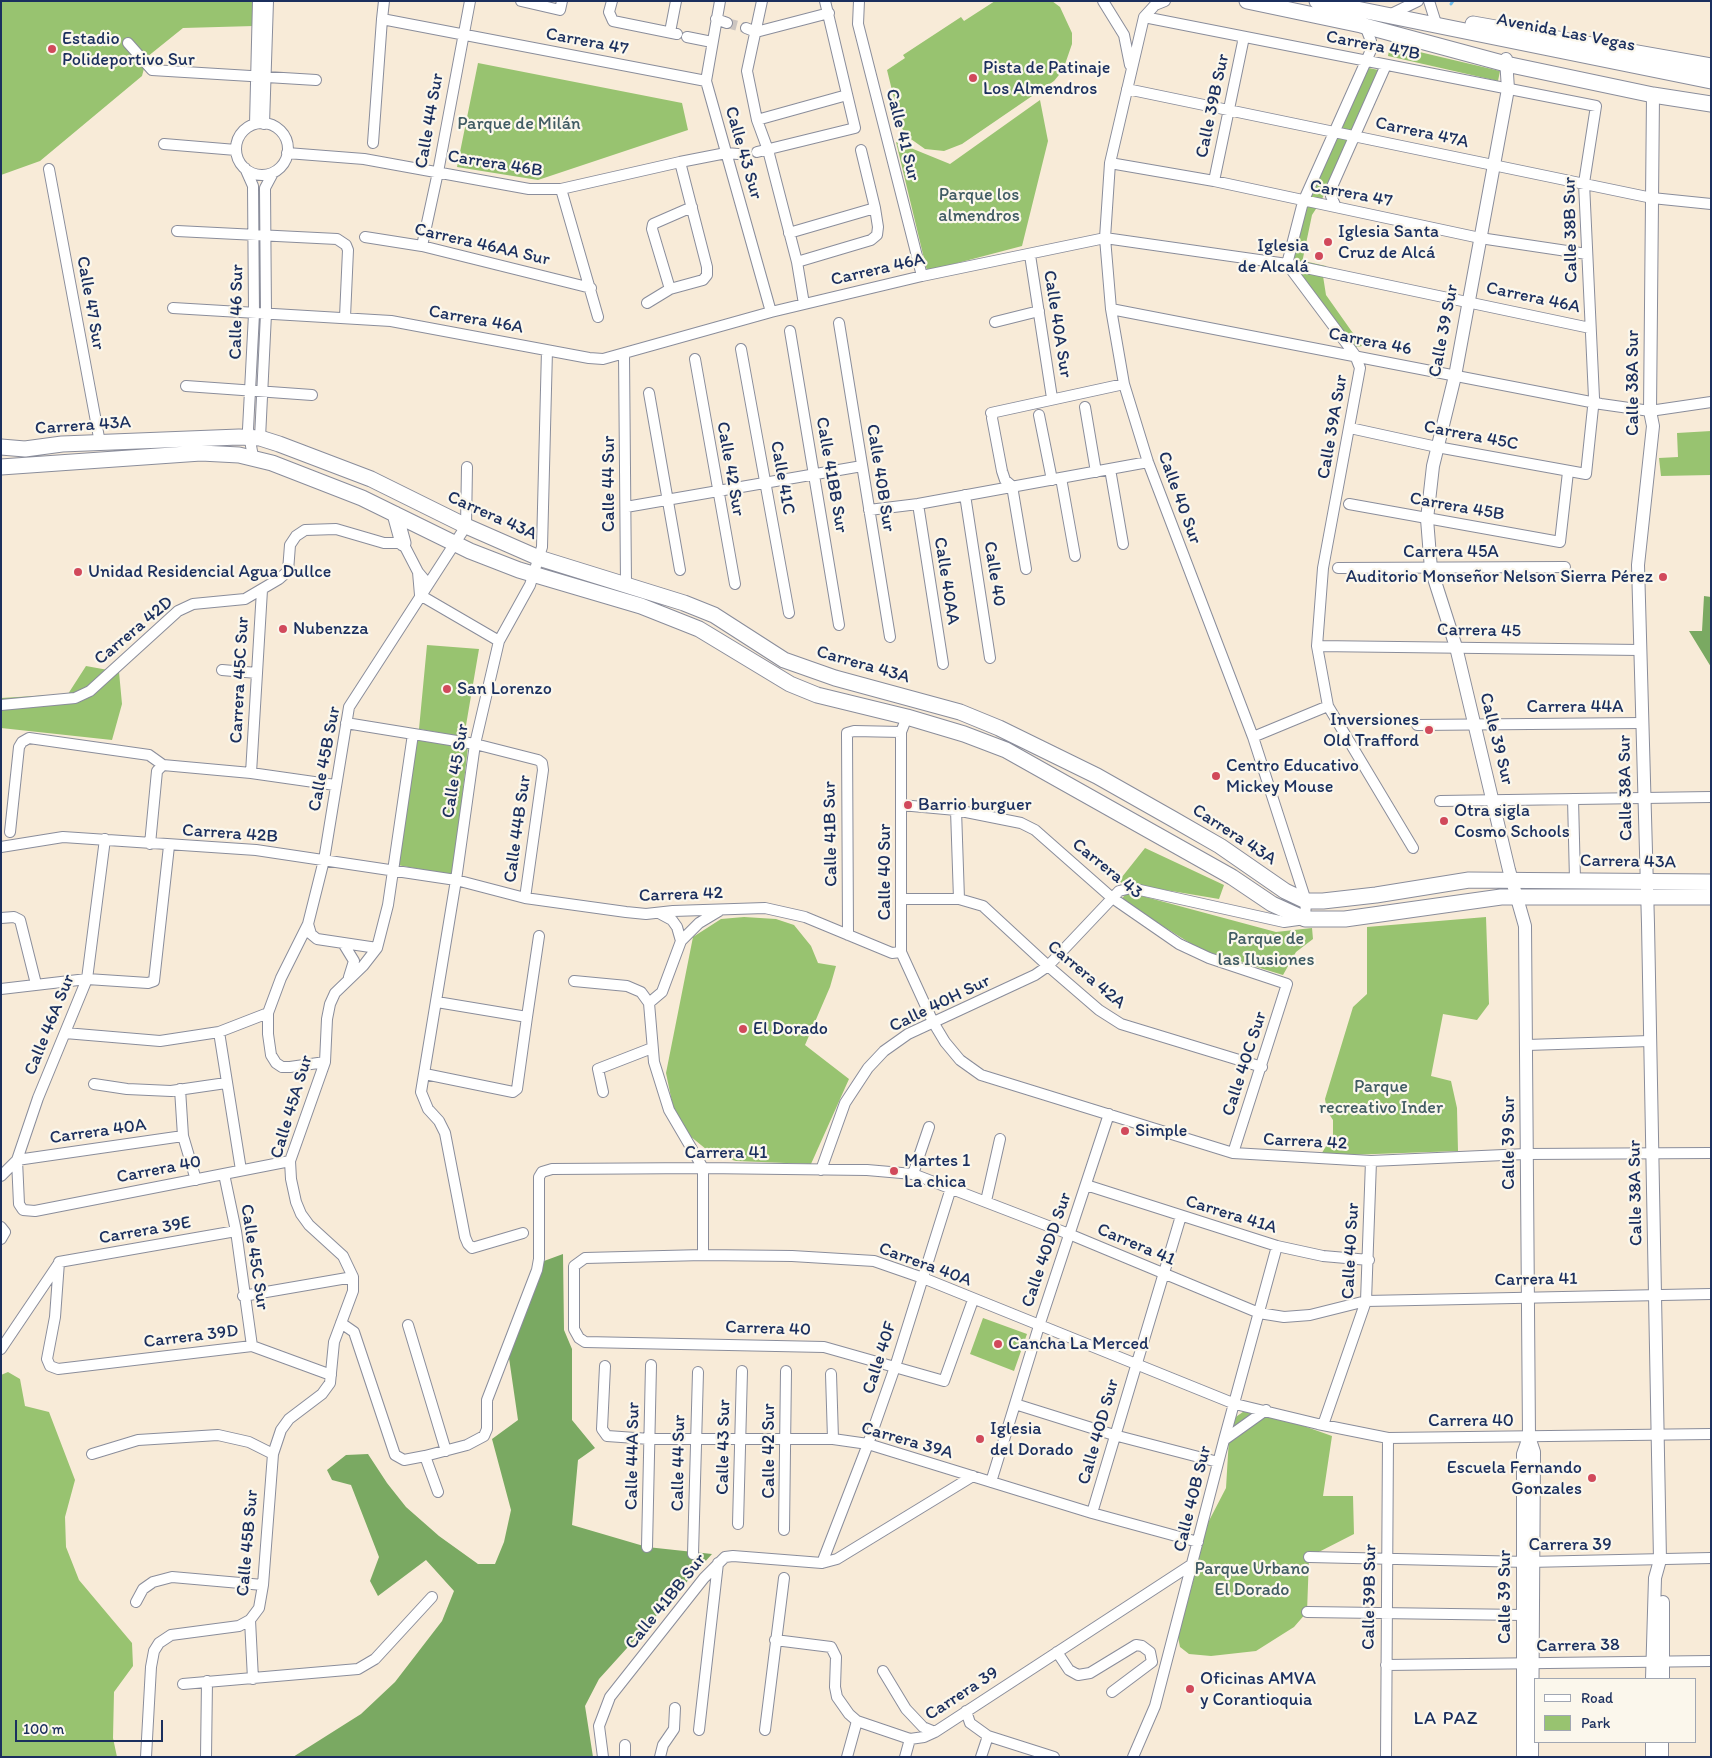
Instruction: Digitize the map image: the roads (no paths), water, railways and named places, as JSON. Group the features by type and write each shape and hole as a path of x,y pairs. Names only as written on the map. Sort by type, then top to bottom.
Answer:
{"main road":[{"name":"Avenida Las Vegas","path":"1247,1 1365,26 1472,54 1653,95 1711,104"},
{"name":"Avenida Las Vegas","path":"1317,1 1385,16 1432,22 1701,84 1711,95"},
{"name":"Avenida Las Vegas","path":"1432,22 1462,21 1711,66"},
{"path":"1413,38 1418,29 1432,22"},
{"name":"Avenida Las Vegas","path":"1506,61 1701,84"},
{"name":"Carrera 43A","path":"1,447 25,448 100,443 255,438 371,478 466,526 539,558 626,584 714,615 784,660 835,678 960,712 999,728 1097,776 1174,819 1220,846 1285,891 1306,901 1376,895 1469,880 1711,882"},
{"name":"Carrera 43A","path":"1,467 171,454 253,457 362,498 455,543 533,575 641,606 699,629 790,684 817,695 907,717 964,734 1006,750 1223,872 1272,904 1305,919 1345,919 1501,897 1711,897"},
{"path":"395,514 403,543"}],"street":[{"path":"258,1 261,77 260,124"},
{"path":"261,77 268,1"},
{"path":"373,143 384,1"},
{"name":"Calle 44 Sur","path":"422,246 438,172 462,34 470,1"},
{"path":"521,1 560,10 562,1"},
{"path":"612,1 609,12 613,21 712,42"},
{"path":"676,1 678,34"},
{"name":"Calle 43 Sur","path":"720,1 706,81 771,312"},
{"path":"762,1 747,71 762,151 797,262 804,304"},
{"path":"762,151 855,128 825,1"},
{"name":"Calle 41 Sur","path":"859,1 858,24 922,276"},
{"name":"Calle 40 Sur","path":"1103,1 1124,35 1130,74"},
{"path":"1144,17 1156,5 1165,1"},
{"path":"1385,16 1418,1"},
{"path":"1429,1 1432,22"},
{"path":"746,28 756,32 829,13"},
{"name":"Calle 40 Sur","path":"1144,17 1110,163 1104,238 1111,309 1124,384 1148,462 1253,737 1306,901 1305,919"},
{"name":"Carrera 47B","path":"1144,17 1596,106"},
{"name":"Carrera 47","path":"382,19 706,81"},
{"path":"716,19 727,23"},
{"path":"1287,264 1303,202 1367,61 1372,45 1365,26"},
{"name":"Calle 39B Sur","path":"1214,182 1244,37"},
{"path":"128,43 152,70 316,80"},
{"name":"Calle 39 Sur","path":"1506,61 1508,89 1455,376 1437,447 1427,518 1431,569 1456,648 1512,879 1526,926 1529,1438 1523,1454 1528,1562 1528,1663 1532,1757"},
{"path":"1336,207 1331,196 1331,189 1386,65"},
{"name":"Carrera 47A","path":"1127,89 1652,198 1711,204"},
{"path":"757,120 847,95"},
{"name":"Calle 38A Sur","path":"1653,95 1650,411 1653,426 1638,565 1646,881 1648,896 1658,1435 1659,1565 1655,1578 1658,1662 1663,1678"},
{"name":"Calle 38B Sur","path":"1586,474 1593,402 1584,183 1596,106"},
{"path":"260,124 271,125 282,133 287,146 287,153 283,164 273,172 261,175 244,168 237,157 236,150 243,131 260,124"},
{"path":"164,144 236,150"},
{"path":"797,262 871,240 877,235 878,227 875,208 861,150"},
{"name":"Carrera 46B","path":"287,153 364,158 529,189 561,189 680,162 726,153 738,154"},
{"path":"647,303 670,289 703,280 707,275 680,162"},
{"name":"Carrera 47","path":"1110,163 1214,182 1480,238 1587,254"},
{"name":"Calle 46 Sur","path":"244,168 252,186 254,234 254,314 251,390 255,438"},
{"name":"Calle 47 Sur","path":"49,169 100,443"},
{"name":"Calle 46 Sur","path":"253,457 262,390 266,314 265,188 273,172"},
{"path":"561,189 598,317"},
{"path":"670,289 652,229 653,224 692,207"},
{"path":"789,233 875,208"},
{"path":"177,231 337,238 346,245 348,250 345,317"},
{"name":"Carrera 46AA Sur","path":"365,237 422,246 591,288"},
{"name":"Carrera 46A","path":"173,308 391,321 603,359 804,304 922,276 1030,255 1104,238 1287,264 1590,328"},
{"name":"Calle 40A Sur","path":"1030,255 1052,398"},
{"name":"Calle 39A Sur","path":"1287,264 1355,355 1360,368 1323,568 1317,646 1328,706 1413,848"},
{"name":"Carrera 46","path":"1111,309 1455,376 1650,411 1711,402"},
{"path":"995,322 1039,311"},
{"name":"Calle 40B Sur","path":"839,324 890,637"},
{"name":"Calle 41BB Sur","path":"790,331 839,625"},
{"name":"Calle 41C","path":"741,349 790,614"},
{"name":"Calle 45 Sur","path":"523,1233 472,1248 468,1244 465,1237 445,1133 439,1120 423,1100 421,1092 456,880 475,744 499,641 533,575 542,547 547,350"},
{"name":"Calle 44 Sur","path":"624,354 626,584"},
{"name":"Calle 42 Sur","path":"695,359 734,584"},
{"path":"1026,569 1012,486 1005,480 1002,471 991,416 1052,398 1124,384"},
{"path":"186,386 312,395"},
{"path":"649,393 680,570"},
{"path":"1086,407 1096,472"},
{"path":"1039,415 1057,479 1075,556"},
{"name":"Carrera 45C","path":"1350,428 1437,447 1586,474"},
{"path":"869,510 918,504 1148,462"},
{"path":"626,507 862,466"},
{"path":"466,526 467,467"},
{"path":"1110,469 1123,544"},
{"name":"Carrera 45B","path":"1349,504 1560,542 1568,472"},
{"name":"Calle 40","path":"965,495 990,658"},
{"name":"Calle 40AA","path":"918,504 943,664"},
{"name":"Calle 45B Sur","path":"325,1062 282,1067 271,1055 268,1013 281,978 308,924 324,860 349,707 466,526"},
{"name":"Carrera 42D","path":"1,706 75,698 90,691 178,611 192,604 245,599 262,590 288,571 290,545 296,536 305,530 336,529 384,543 403,543"},
{"path":"403,543 418,572 428,584"},
{"name":"Carrera 45A","path":"1338,568 1565,567"},
{"path":"418,572 420,595 499,641"},
{"name":"Carrera 45C Sur","path":"251,773 262,590"},
{"name":"Carrera 45","path":"1317,646 1640,650"},
{"path":"222,670 257,673"},
{"path":"1253,737 1328,706"},
{"name":"Calle 40 Sur","path":"907,717 901,732 901,952 933,1022"},
{"path":"346,723 475,744"},
{"name":"Carrera 44A","path":"1418,725 1642,723"},
{"name":"Calle 41B Sur","path":"848,935 847,733 854,731 901,732"},
{"name":"Calle 45A Sur","path":"353,1277 343,1256 309,1225 301,1214 290,1179 290,1161 325,1062 327,1019 330,1004 336,993 377,948 391,889 392,870 413,734"},
{"path":"10,832 19,748 22,742 30,738 148,755 168,765 251,773 335,785"},
{"name":"Calle 44B Sur","path":"475,744 538,760 542,763 544,770 525,898"},
{"path":"150,844 157,771 168,765"},
{"path":"1440,801 1711,797"},
{"path":"1573,799 1575,880"},
{"name":"Carrera 43","path":"901,804 956,810 1007,819 1035,830 1111,897 1194,952 1287,984"},
{"path":"956,810 959,899"},
{"name":"Carrera 42B","path":"1,847 63,837 105,839 169,846 256,850 456,880"},
{"name":"Calle 46A Sur","path":"35,1211 23,1210 19,1204 17,1160 38,1098 87,979 105,839"},
{"path":"1,989 87,979 148,984 154,981 157,972 169,846"},
{"path":"391,889 395,883 415,874"},
{"name":"Carrera 42","path":"456,880 525,898 626,912 659,913 765,908 805,917 892,953 901,952"},
{"name":"Carrera 43A","path":"1111,897 1119,891 1131,888 1284,922 1305,919"},
{"name":"Calle 40H Sur","path":"821,1170 845,1103 868,1068 884,1051 908,1034 1014,986 1048,966 1111,897"},
{"name":"Carrera 42A","path":"901,899 959,899 983,906 1099,1010 1121,1024 1262,1067"},
{"path":"649,1003 662,992 681,941 699,923 722,909"},
{"path":"659,913 672,920 677,927 681,941"},
{"path":"1,918 14,917 20,920 36,984"},
{"path":"308,924 311,934 316,939 377,948"},
{"path":"425,1074 514,1092 517,1089 540,936"},
{"path":"344,943 354,962 354,968 344,984"},
{"path":"574,981 627,986 641,992 649,1003 652,1048 668,1110 703,1168 704,1256"},
{"name":"Calle 40C Sur","path":"1233,1153 1287,984"},
{"path":"437,1002 527,1017"},
{"path":"65,1033 160,1041 219,1032 268,1013"},
{"name":"Carrera 42","path":"933,1022 960,1060 981,1074 1233,1153 1371,1161 1526,1154 1711,1153"},
{"path":"219,1032 241,1170"},
{"path":"1527,1045 1650,1041"},
{"path":"603,1092 598,1069 652,1048"},
{"path":"94,1084 127,1089 171,1091 226,1083"},
{"path":"180,1089 183,1136 196,1180"},
{"name":"Calle 40DD Sur","path":"991,1482 1039,1326 1109,1114"},
{"path":"913,1174 930,1126"},
{"name":"Carrera 40A","path":"17,1160 183,1136"},
{"path":"986,1201 1000,1139"},
{"name":"Calle 46A Sur","path":"1,1176 17,1160"},
{"name":"Carrera 40","path":"35,1211 290,1161"},
{"name":"Calle 40 Sur","path":"1323,1425 1366,1301 1369,1260 1371,1161"},
{"name":"Carrera 41","path":"446,1451 482,1438 487,1432 486,1400 537,1270 539,1177 542,1172 552,1169 703,1168 913,1174 1069,1234 1162,1275 1259,1313 1284,1317 1310,1315 1366,1301 1528,1296 1711,1294"},
{"name":"Calle 45C Sur","path":"224,1174 236,1231 243,1296 252,1346"},
{"name":"Carrera 41A","path":"1086,1185 1277,1246 1323,1256 1369,1260"},
{"name":"Calle 40F","path":"822,1563 868,1444 895,1367 951,1188"},
{"name":"Calle 40D Sur","path":"1092,1513 1181,1216"},
{"name":"Carrera 39E","path":"59,1262 236,1231"},
{"name":"Calle 40B Sur","path":"1134,1757 1155,1706 1194,1563 1218,1462 1277,1246"},
{"name":"Carrera 40A","path":"585,1342 578,1338 574,1329 574,1266 585,1258 792,1256 874,1260 1235,1404"},
{"path":"1,1349 59,1262"},
{"name":"Carrera 39D","path":"59,1262 55,1316 47,1359 50,1366 58,1369 252,1346 332,1376"},
{"path":"243,1296 353,1277 353,1291 334,1342 332,1376"},
{"name":"Carrera 40","path":"585,1342 824,1347 944,1381 963,1323 973,1300"},
{"path":"341,1323 354,1332 393,1454 404,1460 446,1451 408,1325"},
{"name":"Calle 44A Sur","path":"647,1547 651,1365"},
{"name":"Carrera 39A","path":"605,1366 602,1429 607,1436 650,1439 833,1439 868,1444 1092,1513 1198,1542"},
{"name":"Calle 43 Sur","path":"738,1524 742,1371"},
{"name":"Calle 42 Sur","path":"784,1530 786,1371"},
{"name":"Calle 44 Sur","path":"693,1554 698,1372"},
{"path":"831,1374 833,1439"},
{"name":"Calle 45B Sur","path":"146,1757 151,1667 154,1651 159,1643 171,1635 239,1626 250,1620 259,1608 263,1585 273,1454 282,1430 289,1419 322,1394 332,1376"},
{"path":"1015,1404 1114,1435 1218,1462"},
{"name":"Carrera 40","path":"1235,1404 1388,1438 1529,1438 1711,1434"},
{"path":"1224,1440 1266,1410"},
{"path":"92,1454 138,1440 218,1435 248,1442 273,1454"},
{"name":"Calle 39B Sur","path":"1386,1757 1388,1438"},
{"path":"425,1456 438,1492"},
{"path":"822,1563 837,1559 973,1476"},
{"name":"Calle 41BB Sur","path":"603,1757 599,1726 610,1696 718,1563 725,1557 733,1556 822,1563"},
{"name":"Carrera 39","path":"1309,1557 1659,1565 1711,1558"},
{"name":"Calle 39 Sur","path":"1523,1757 1528,1663 1523,1615 1528,1562"},
{"path":"699,1730 718,1563"},
{"name":"Carrera 39","path":"857,1722 910,1738 924,1737 935,1732 1194,1563"},
{"path":"136,1602 143,1589 153,1582 172,1577 263,1585"},
{"path":"765,1730 784,1578"},
{"path":"183,1684 358,1669 367,1665 432,1597"},
{"path":"1307,1612 1523,1615"},
{"path":"250,1620 253,1679"},
{"path":"775,1640 830,1647 836,1657 835,1687 837,1697 842,1706 857,1722 847,1757"},
{"path":"1057,1652 1069,1670 1078,1675 1090,1673 1136,1645 1142,1646 1150,1652 1152,1662 1112,1692"},
{"name":"Carrera 38","path":"1386,1665 1711,1661"},
{"name":"Calle 38A Sur","path":"1652,1678 1658,1662"},
{"path":"883,1671 906,1709 923,1727 935,1732"},
{"path":"206,1757 207,1681"},
{"path":"660,1757 663,1745 674,1729 676,1708"},
{"path":"966,1711 970,1723 988,1736 1054,1756"},
{"path":"981,1757 988,1736"},
{"path":"905,1757 910,1738"},
{"path":"1652,1743 1652,1757"},
{"path":"1662,1743 1662,1757"},
{"path":"625,1745 625,1757"}],"tunnel":[{"path":"727,23 746,28"},
{"path":"738,154 757,152"}],"place":[{"name":"Estadio Polideportivo Sur","path":"52,49"},
{"name":"Pista de Patinaje Los Almendros","path":"973,78"},
{"name":"Iglesia Santa Cruz de Alcá","path":"1328,242"},
{"name":"Iglesia de Alcalá","path":"1319,256"},
{"name":"Unidad Residencial Agua Dullce","path":"78,572"},
{"name":"Auditorio Monseñor Nelson Sierra Pérez","path":"1663,577"},
{"name":"Nubenzza","path":"283,629"},
{"name":"San Lorenzo","path":"447,689"},
{"name":"Inversiones Old Trafford","path":"1429,730"},
{"name":"Centro Educativo Mickey Mouse","path":"1216,776"},
{"name":"Barrio burguer","path":"908,805"},
{"name":"Otra sigla Cosmo Schools","path":"1444,821"},
{"name":"El Dorado","path":"743,1029"},
{"name":"Simple","path":"1125,1131"},
{"name":"Martes 1 La chica","path":"894,1171"},
{"name":"Cancha La Merced","path":"998,1344"},
{"name":"Iglesia del Dorado","path":"980,1439"},
{"name":"Escuela Fernando Gonzales","path":"1592,1478"},
{"name":"Oficinas AMVA y Corantioquia","path":"1190,1689"}],"district":[{"name":"LA PAZ","path":"1446,1719"}],"park label":[{"name":"Parque de Milán","path":"519,124"},
{"name":"Parque los almendros","path":"979,205"},
{"name":"Parque de las Ilusiones","path":"1266,950"},
{"name":"Parque recreativo Inder","path":"1381,1097"},
{"name":"Parque Urbano El Dorado","path":"1252,1579"}]}
